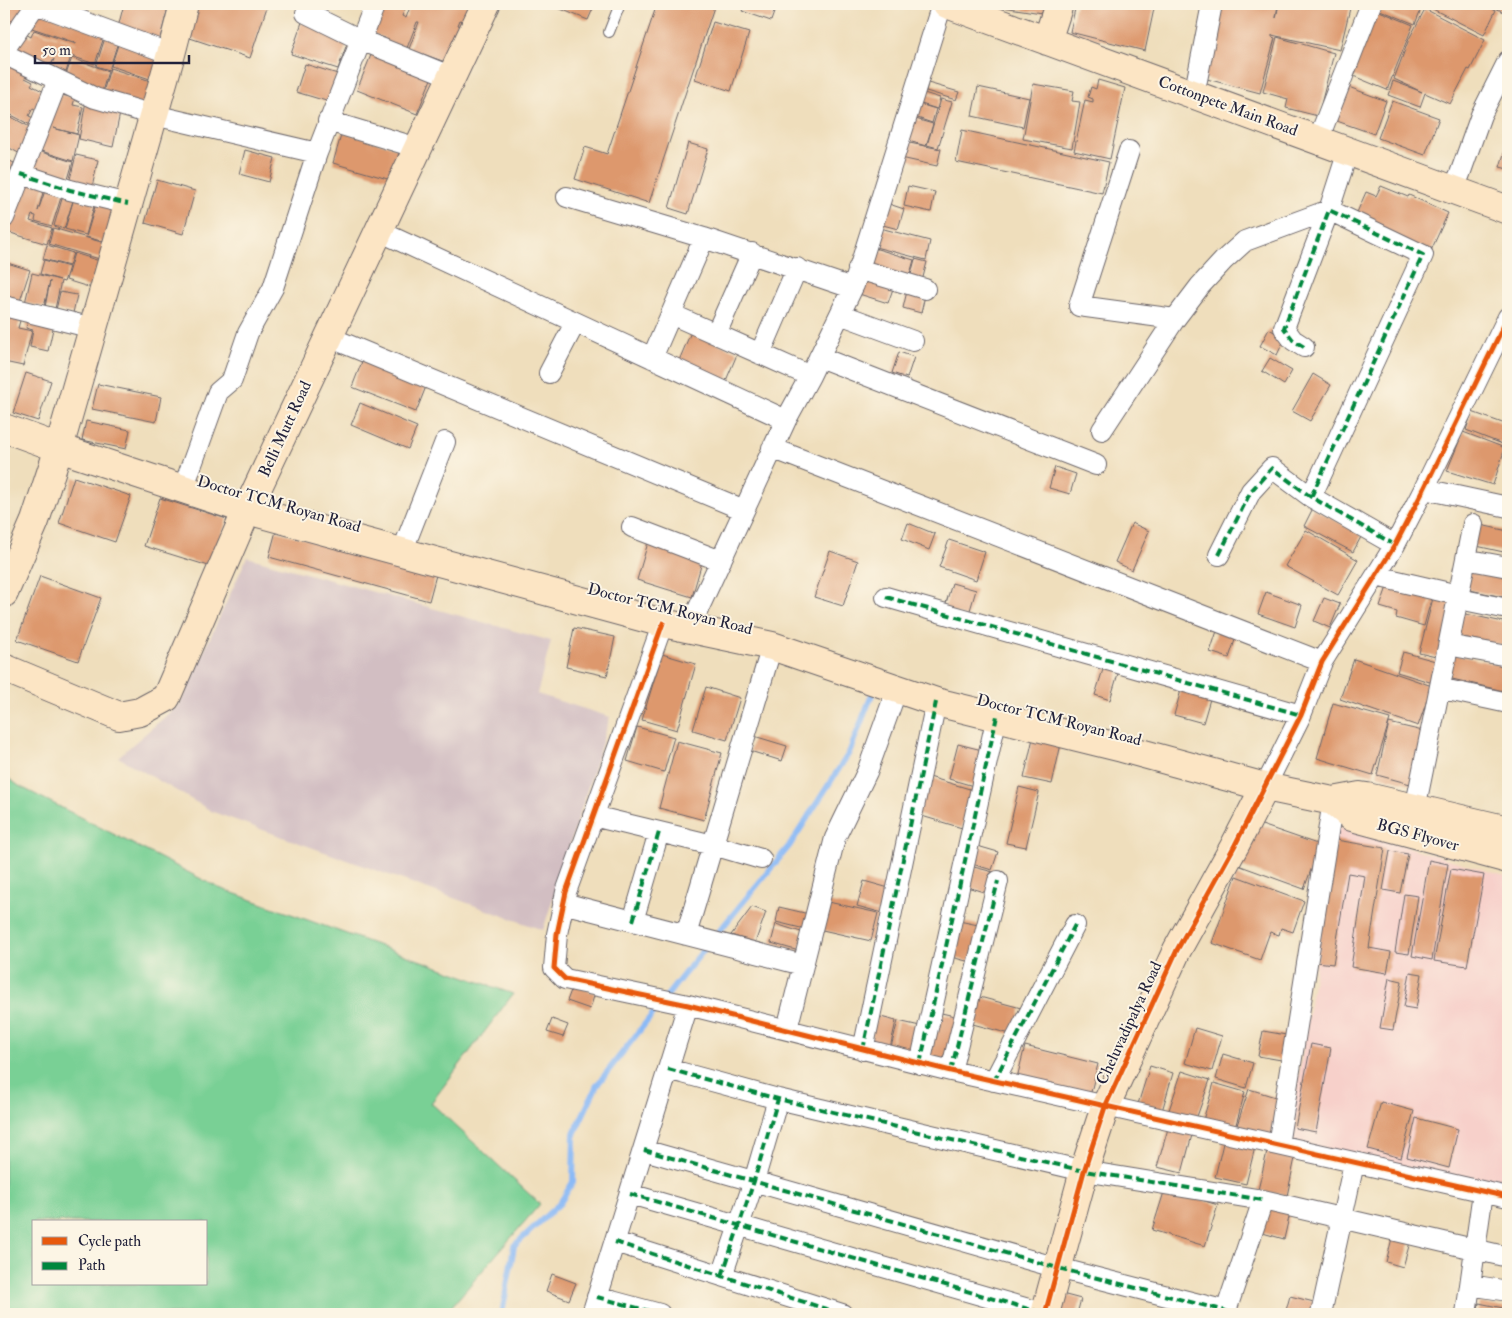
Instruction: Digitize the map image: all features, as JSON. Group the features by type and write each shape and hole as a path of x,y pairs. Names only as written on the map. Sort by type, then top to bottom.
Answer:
{"main road":[{"path":"4,593 34,521 59,448 184,4"},
{"name":"Belli Mutt Road","path":"4,668 119,716 140,712 166,698 247,510 486,4"},
{"name":"Cottonpete Main Road","path":"947,4 1508,210"},
{"path":"1047,41 1059,4"},
{"name":"Doctor TCM Royan Road","path":"4,428 247,510 663,623 772,646 936,702 997,716 1264,786 1333,801 1360,796 1508,830"},
{"name":"Cheluvadipalya Road","path":"1045,1314 1084,1171 1105,1106 1177,950 1235,846 1264,786"},
{"name":"BGS Flyover","path":"1333,801 1352,817 1508,859"}],"street":[{"path":"4,50 36,4 171,54"},
{"path":"183,489 218,392 232,380 248,333 273,288 316,153 374,4"},
{"path":"689,629 772,448 810,376 855,279 942,4"},
{"path":"1192,93 1197,80 1212,4"},
{"path":"1318,140 1371,4"},
{"path":"306,13 361,40 452,76"},
{"path":"4,54 95,98 154,115 316,153"},
{"path":"1453,189 1481,114 1508,61"},
{"path":"4,218 58,80"},
{"path":"328,122 418,148"},
{"path":"1129,151 1079,306 1175,318"},
{"path":"1304,347 1292,340 1284,328 1329,210 1348,151"},
{"path":"21,174 70,190 128,204"},
{"path":"567,196 797,268 925,289"},
{"path":"1102,430 1175,318 1200,286 1224,260 1245,241 1329,210 1422,255 1311,497"},
{"path":"379,231 786,420"},
{"path":"652,358 704,238"},
{"path":"716,334 752,253"},
{"path":"760,354 797,268"},
{"path":"4,306 93,328"},
{"path":"671,314 810,376"},
{"path":"840,314 913,341"},
{"path":"1264,786 1301,715 1322,662 1395,545 1508,317"},
{"path":"549,373 575,322"},
{"path":"329,337 744,510"},
{"path":"818,357 1096,465"},
{"path":"402,552 445,442"},
{"path":"772,448 1322,662"},
{"path":"1219,555 1251,491 1272,468 1311,497 1395,545"},
{"path":"1424,489 1508,507"},
{"path":"1415,809 1461,597 1473,524"},
{"path":"632,527 721,561"},
{"path":"1470,560 1508,567"},
{"path":"1376,576 1508,609"},
{"path":"886,597 1301,715"},
{"path":"663,623 566,892 557,934 554,968 565,979 788,1029 920,1064 1508,1197"},
{"path":"694,937 712,846 772,646"},
{"path":"1453,646 1508,656"},
{"path":"788,1029 835,838 867,772 897,689"},
{"path":"1442,689 1508,703"},
{"path":"863,1050 936,702"},
{"path":"920,1064 997,716"},
{"path":"1278,1145 1333,801"},
{"path":"593,816 761,859"},
{"path":"633,921 659,832"},
{"path":"951,1071 998,881"},
{"path":"563,903 803,965"},
{"path":"994,1081 1075,925"},
{"path":"660,1314 594,1306 668,1069 673,1002"},
{"path":"668,1069 778,1099 1084,1171 1263,1200 1508,1257"},
{"path":"722,1276 740,1226 778,1099"},
{"path":"644,1150 1058,1268 1226,1312 1263,1200"},
{"path":"1321,1314 1354,1163"},
{"path":"1466,1314 1483,1192"},
{"path":"630,1194 1045,1314"},
{"path":"615,1242 842,1314"},
{"path":"1470,1285 1508,1291"}],"lane":[{"path":"609,32 620,4"}],"shaded area":[{"path":"247,557 551,641 537,694 610,717 543,930 213,812 118,757 180,704"},
{"path":"1337,826 1508,877 1508,1191 1289,1141"}],"green space":[{"path":"4,775 19,786 219,888 513,994 431,1103 540,1204 445,1314 4,1314"}],"building":[{"path":"4,4 31,4 4,38"},
{"path":"124,4 169,4 159,42 117,31"},
{"path":"198,4 268,4 250,58 187,37"},
{"path":"377,4 407,4 402,16 406,18 411,4 472,5 466,22 460,20 458,25 461,26 448,63 409,49 419,22 417,22 407,48 384,41 385,38 366,32"},
{"path":"548,4 595,4 588,20"},
{"path":"657,4 715,4 649,203 575,179 585,147 607,154"},
{"path":"745,4 777,4 771,21 742,11"},
{"path":"1004,4 1050,4 1048,14 1003,7"},
{"path":"1076,4 1155,4 1145,51 1070,32"},
{"path":"1219,4 1278,4 1276,18 1279,4 1351,4 1340,50 1272,35 1275,38 1260,93 1203,78"},
{"path":"1377,4 1423,4 1415,24 1375,8"},
{"path":"1423,4 1484,4 1496,10 1484,35"},
{"path":"1487,4 1508,4 1504,12"},
{"path":"1425,9 1485,40 1450,104 1425,93 1420,107 1388,95 1393,81 1422,92 1394,79 1409,39"},
{"path":"35,10 105,34 95,64 71,56 64,79 48,73 54,59 49,69 10,50 20,31 31,37 34,30 76,44 29,27"},
{"path":"1377,10 1413,25 1387,90 1351,75"},
{"path":"302,22 349,38 338,69 291,54"},
{"path":"713,22 749,33 731,91 695,79"},
{"path":"106,35 119,39 109,70 96,66"},
{"path":"1277,37 1334,53 1318,116 1286,108 1288,99 1263,92"},
{"path":"119,42 161,57 153,80 111,66"},
{"path":"373,50 433,74 417,114 357,90"},
{"path":"72,58 108,71 102,92 65,77"},
{"path":"4,60 28,72 25,78 33,82 31,85 48,94 41,112 33,108 29,116 40,121 36,128 4,111"},
{"path":"305,64 341,75 333,103 296,92"},
{"path":"110,68 154,82 146,110 102,96"},
{"path":"1098,80 1125,88 1110,159 1074,151 1085,100 1093,102 1093,99 1088,97 1091,87 1096,89"},
{"path":"928,83 959,92 956,100 926,91"},
{"path":"1033,84 1074,91 1072,101 1080,102 1072,148 1023,139"},
{"path":"1346,86 1386,101 1374,134 1334,120"},
{"path":"978,87 1029,98 1023,127 972,116"},
{"path":"921,92 940,98 937,109 918,103"},
{"path":"57,94 75,98 73,105 83,107 77,134 53,128 79,135 73,161 38,150"},
{"path":"941,99 952,102 938,148 927,145"},
{"path":"86,101 121,108 113,147 79,139"},
{"path":"1392,101 1439,118 1425,155 1378,138"},
{"path":"916,103 936,109 932,123 912,116"},
{"path":"4,113 37,131 24,156 4,145"},
{"path":"912,118 933,124 926,146 905,140"},
{"path":"962,130 1109,162 1102,193 956,162"},
{"path":"342,132 400,149 391,180 333,163"},
{"path":"904,142 941,149 937,166 901,158"},
{"path":"688,143 708,149 688,214 669,208"},
{"path":"1506,147 1508,147 1508,169 1500,167"},
{"path":"35,150 73,162 66,186 27,174"},
{"path":"245,150 275,158 269,182 239,174"},
{"path":"76,155 98,160 91,192 68,187"},
{"path":"4,158 14,163 4,184"},
{"path":"20,177 45,185 38,211 47,185 63,191 52,226 35,221 36,216 32,215 30,221 52,228 47,244 4,231 4,222"},
{"path":"157,180 195,191 183,234 145,223"},
{"path":"908,186 935,192 931,212 904,206"},
{"path":"1381,186 1408,197 1409,195 1448,213 1429,255 1355,217 1366,192 1376,196"},
{"path":"64,192 75,195 64,229 54,226"},
{"path":"75,194 96,199 86,235 65,229"},
{"path":"97,200 118,206 108,243 86,237"},
{"path":"889,204 904,209 898,229 883,225"},
{"path":"53,228 108,244 103,260 49,244"},
{"path":"880,228 930,241 926,260 875,247"},
{"path":"47,245 73,253 69,266 43,259"},
{"path":"874,248 914,260 908,281 868,269"},
{"path":"74,253 103,262 95,289 66,280"},
{"path":"915,259 927,262 921,285 909,282"},
{"path":"44,260 69,267 64,282 61,281 55,309 45,307 50,281 44,307 25,303 32,273 60,280 40,274"},
{"path":"4,262 30,270 19,304 4,299"},
{"path":"865,274 895,283 888,303 859,294"},
{"path":"908,287 926,291 921,313 903,308"},
{"path":"60,292 77,295 73,313 56,310"},
{"path":"4,315 21,317 18,328 32,331 23,366 4,362"},
{"path":"29,315 55,320 48,351 30,347 33,330 26,328"},
{"path":"1269,329 1285,338 1277,355 1260,346"},
{"path":"691,332 738,352 725,383 678,363"},
{"path":"899,352 914,357 907,378 892,373"},
{"path":"1270,358 1292,371 1284,385 1262,371"},
{"path":"363,359 427,384 416,412 352,387"},
{"path":"26,373 51,381 38,421 13,413"},
{"path":"1313,374 1331,385 1310,421 1292,411"},
{"path":"98,384 161,397 156,422 92,409"},
{"path":"360,403 417,427 408,449 351,425"},
{"path":"1472,412 1508,425 1505,445 1466,430"},
{"path":"86,421 130,430 126,449 82,440"},
{"path":"1463,432 1505,448 1493,485 1447,471"},
{"path":"1055,467 1076,474 1070,494 1049,488"},
{"path":"74,477 131,496 115,542 59,523"},
{"path":"160,498 227,519 212,567 144,546"},
{"path":"1313,508 1362,535 1353,552 1304,526"},
{"path":"908,523 935,534 929,550 902,539"},
{"path":"1132,523 1149,531 1132,570 1115,562"},
{"path":"1476,524 1508,531 1508,553 1472,545"},
{"path":"1306,530 1358,560 1338,595 1285,566"},
{"path":"276,531 436,575 429,601 269,557"},
{"path":"649,539 704,555 692,597 637,580"},
{"path":"949,540 985,552 976,580 939,567"},
{"path":"830,551 858,561 843,606 814,597"},
{"path":"1471,565 1508,573 1508,598 1465,589"},
{"path":"40,576 101,598 78,661 17,640"},
{"path":"952,583 976,590 968,617 944,610"},
{"path":"1388,584 1432,596 1424,626 1396,618 1397,612 1380,607"},
{"path":"1266,592 1302,605 1295,627 1258,614"},
{"path":"1434,594 1454,599 1440,658 1419,653"},
{"path":"1324,598 1340,604 1330,628 1314,621"},
{"path":"1461,613 1508,623 1508,646 1457,636"},
{"path":"574,628 615,637 607,676 566,667"},
{"path":"1218,628 1237,634 1229,658 1210,652"},
{"path":"1403,652 1439,662 1433,683 1397,672"},
{"path":"662,654 696,664 677,730 642,720"},
{"path":"1453,654 1508,667 1508,692 1448,678"},
{"path":"1354,659 1432,686 1418,726 1340,699"},
{"path":"1105,663 1120,667 1110,700 1095,695"},
{"path":"1183,683 1212,692 1203,723 1174,715"},
{"path":"706,687 740,698 727,740 693,730"},
{"path":"1333,703 1390,719 1373,775 1317,758"},
{"path":"1389,723 1427,732 1414,785 1377,775"},
{"path":"637,727 674,737 664,772 627,761"},
{"path":"754,736 787,746 782,761 750,751"},
{"path":"1033,738 1061,744 1052,784 1024,778"},
{"path":"677,741 722,753 704,820 659,808"},
{"path":"958,744 986,751 977,787 949,779"},
{"path":"926,776 973,790 962,828 915,814"},
{"path":"1019,787 1039,792 1026,847 1006,843"},
{"path":"1253,822 1320,845 1304,889 1238,865"},
{"path":"1336,840 1385,848 1369,948 1391,952 1387,973 1351,967 1365,876 1348,873 1333,964 1317,962"},
{"path":"974,845 998,852 992,870 969,863"},
{"path":"1390,851 1408,854 1400,893 1383,890"},
{"path":"1429,860 1448,864 1432,960 1412,956"},
{"path":"970,866 997,873 990,894 964,886"},
{"path":"1451,869 1484,875 1467,966 1434,961"},
{"path":"1236,876 1304,901 1293,932 1281,928 1279,935 1270,932 1260,960 1212,943"},
{"path":"864,881 889,888 883,913 857,906"},
{"path":"1404,894 1418,896 1409,954 1395,952"},
{"path":"824,901 878,913 871,941 818,929"},
{"path":"752,907 766,912 755,943 731,935"},
{"path":"779,907 809,914 805,929 776,922"},
{"path":"959,921 983,926 974,963 951,957"},
{"path":"776,924 804,933 799,951 771,943"},
{"path":"1410,972 1422,974 1416,1009 1404,1007"},
{"path":"1389,978 1402,981 1393,1030 1380,1028"},
{"path":"573,985 595,993 590,1009 567,1001"},
{"path":"976,996 1021,1008 1014,1035 969,1023"},
{"path":"937,1012 959,1017 948,1061 926,1056"},
{"path":"877,1016 896,1021 890,1048 870,1043"},
{"path":"552,1019 568,1025 563,1037 547,1032"},
{"path":"898,1021 920,1026 914,1053 891,1047"},
{"path":"1195,1028 1222,1036 1212,1071 1185,1063"},
{"path":"1263,1031 1292,1036 1287,1061 1258,1056"},
{"path":"1311,1044 1331,1048 1316,1132 1295,1128"},
{"path":"1025,1046 1098,1064 1090,1096 1017,1078"},
{"path":"1223,1054 1253,1063 1246,1088 1216,1079"},
{"path":"1150,1066 1173,1073 1162,1111 1138,1104"},
{"path":"1182,1071 1210,1080 1195,1122 1168,1113"},
{"path":"1214,1083 1245,1092 1235,1128 1203,1120"},
{"path":"1249,1089 1282,1099 1270,1139 1236,1128"},
{"path":"1381,1102 1414,1111 1401,1158 1368,1149"},
{"path":"1416,1118 1458,1129 1449,1168 1407,1157"},
{"path":"1169,1125 1193,1131 1182,1173 1157,1167"},
{"path":"1224,1139 1255,1147 1246,1184 1215,1177"},
{"path":"1267,1152 1295,1158 1287,1196 1258,1190"},
{"path":"1165,1189 1218,1205 1205,1246 1152,1230"},
{"path":"1266,1207 1290,1213 1284,1239 1259,1232"},
{"path":"1393,1234 1411,1239 1403,1267 1386,1262"},
{"path":"552,1274 576,1283 569,1300 546,1291"},
{"path":"1062,1294 1081,1299 1077,1314 1057,1314"},
{"path":"1290,1296 1318,1303 1316,1314 1285,1314"},
{"path":"1479,1303 1508,1309 1508,1314 1477,1314"}],"waterway":[{"path":"502,1314 514,1246 560,1203 573,1182 574,1134 597,1085 684,974 790,845 849,753 873,692"}],"marked path":[{"path":"21,174 70,190 128,204"},
{"path":"1304,347 1293,340 1284,328 1329,210 1423,255 1311,497"},
{"path":"1219,555 1251,491 1272,468 1311,497 1395,545"},
{"path":"886,597 1301,715"},
{"path":"863,1050 936,702"},
{"path":"920,1064 997,716"},
{"path":"633,921 659,832"},
{"path":"951,1071 998,881"},
{"path":"994,1081 1075,925"},
{"path":"668,1069 778,1099 1084,1171 1263,1200"},
{"path":"722,1276 754,1181 778,1099"},
{"path":"644,1150 1058,1268 1226,1311"},
{"path":"630,1194 1046,1314"},
{"path":"615,1242 842,1314"},
{"path":"597,1297 660,1314"}],"cycle path":[{"path":"1045,1314 1084,1171 1105,1107 1177,950 1235,845 1301,715 1322,662 1395,545 1508,317"},
{"path":"663,623 566,892 557,934 554,968 565,979 688,1005 951,1071 1508,1197"}]}
